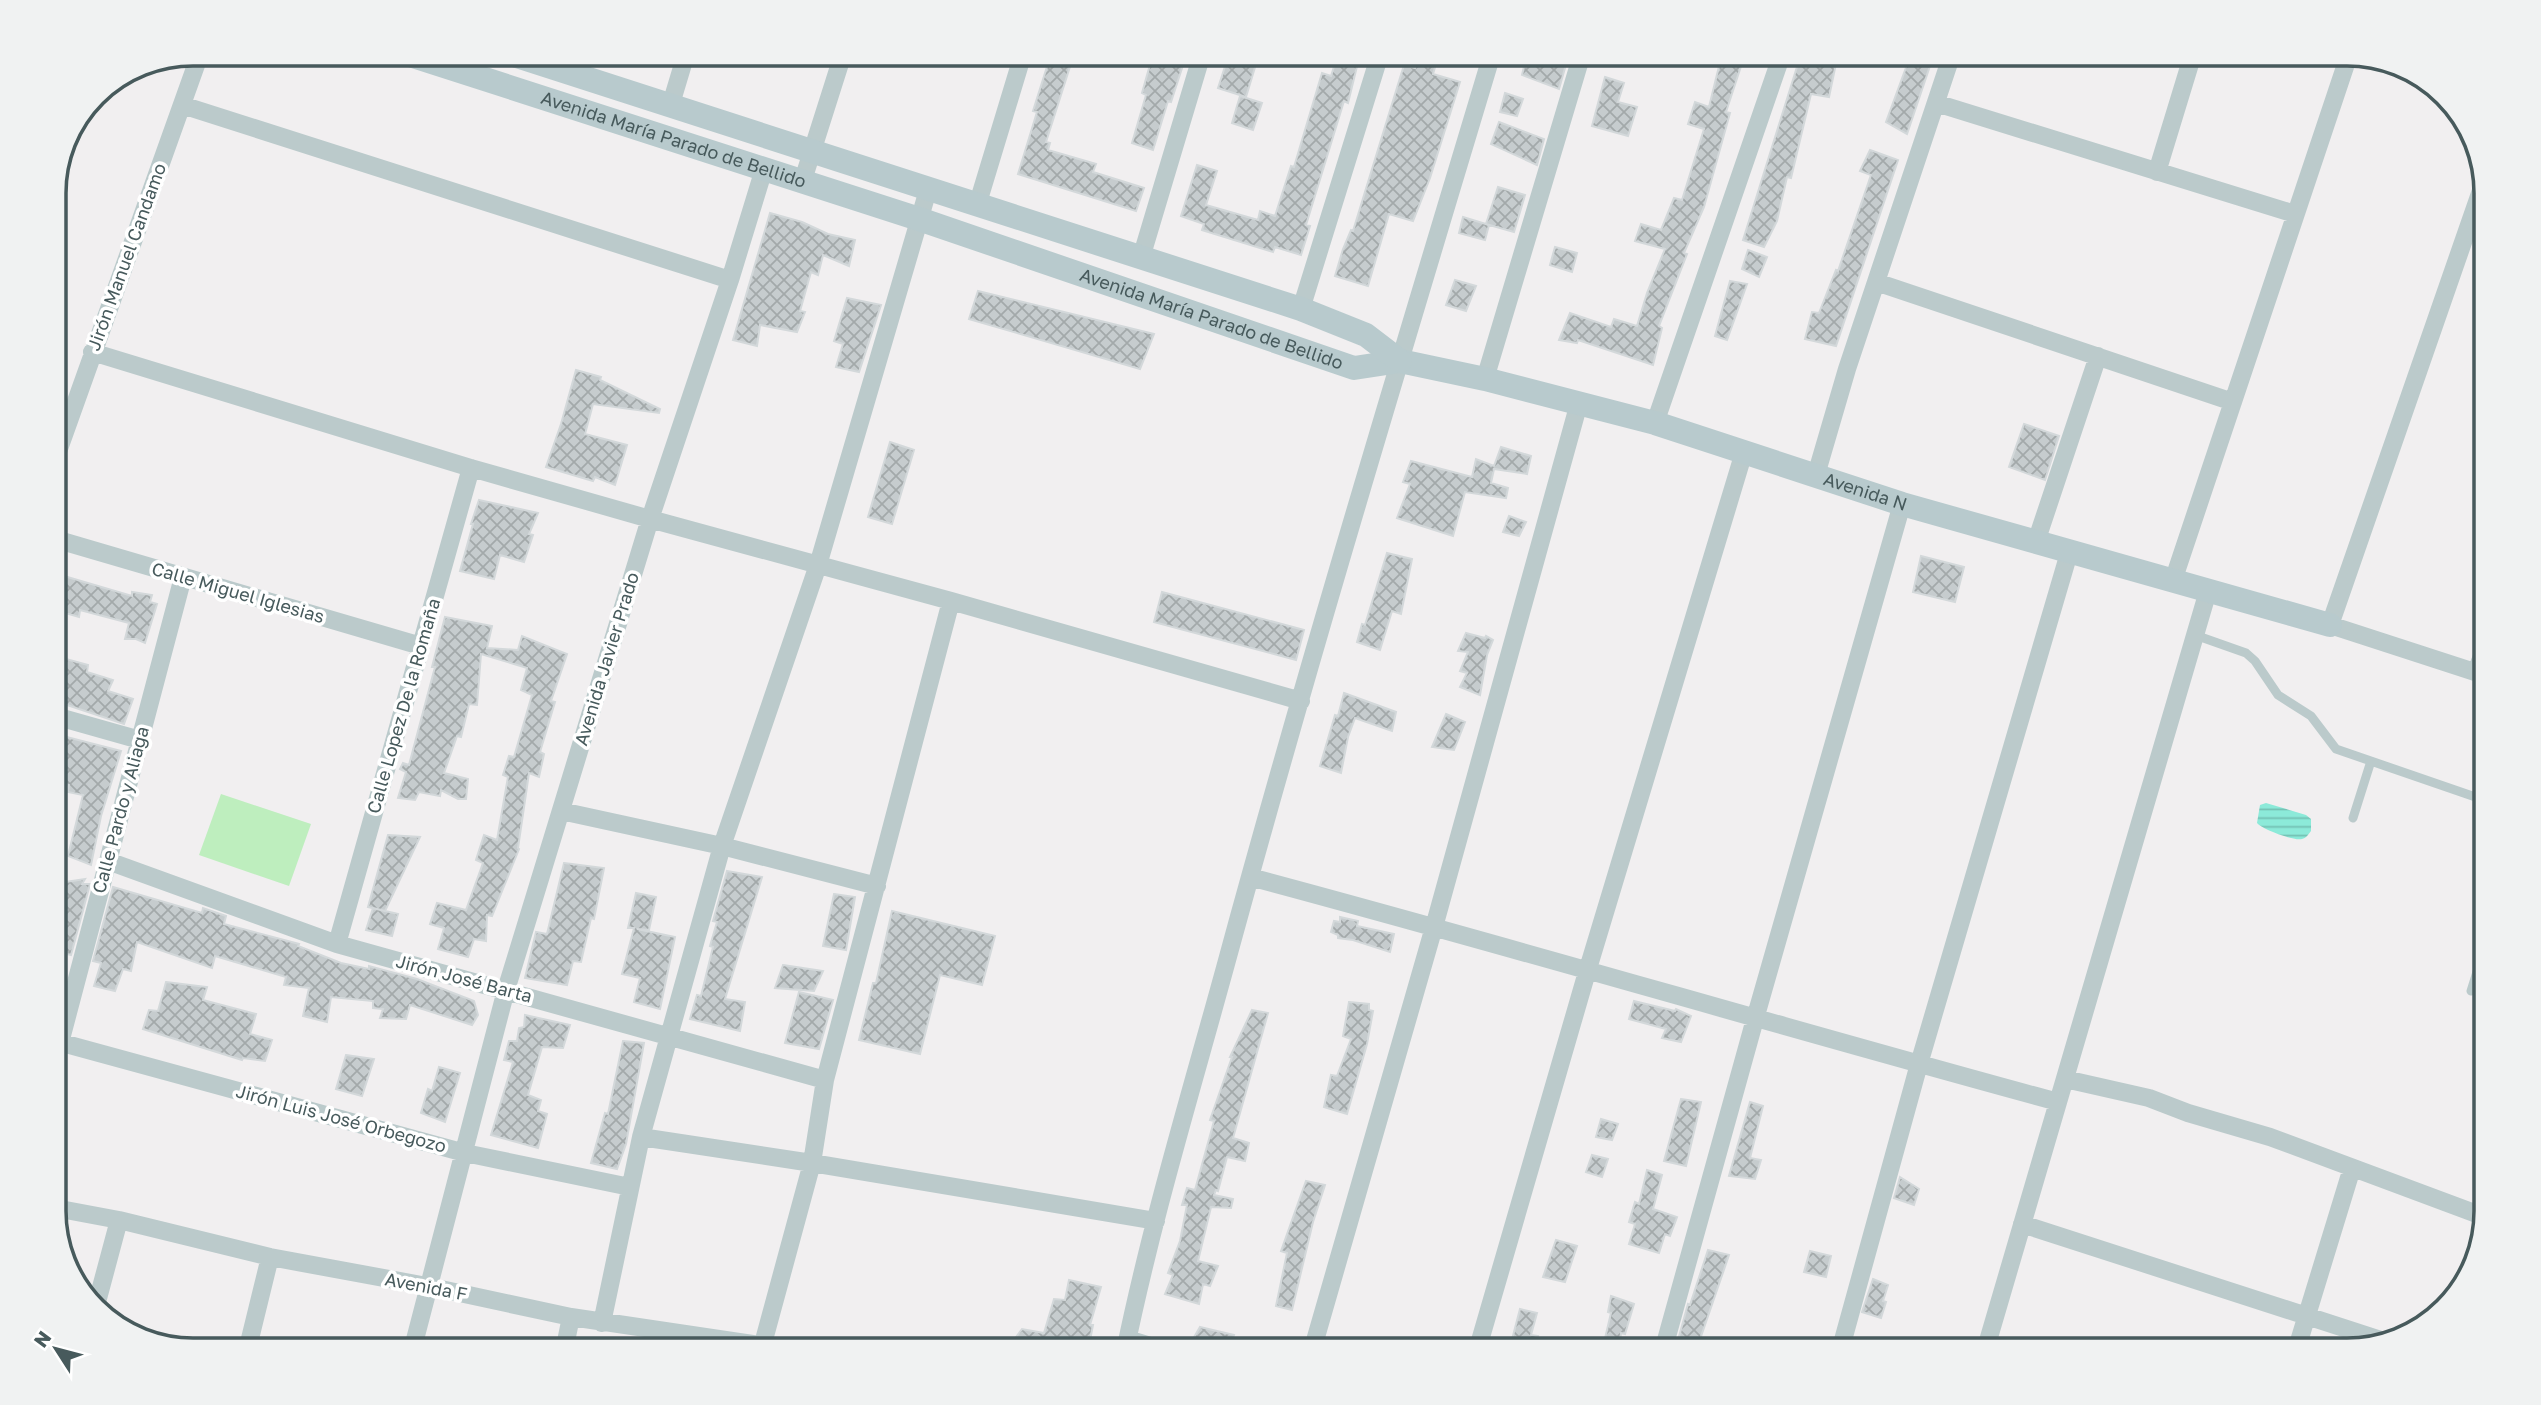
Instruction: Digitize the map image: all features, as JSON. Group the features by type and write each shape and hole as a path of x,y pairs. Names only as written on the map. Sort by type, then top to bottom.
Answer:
{"street":[{"path":"1301,309 1376,66"},
{"path":"1129,1338 1156,1221 1250,877 1488,66"},
{"path":"1485,379 1579,66"},
{"path":"1655,423 1778,66"},
{"path":"1816,475 1876,282 1948,66"},
{"path":"2157,172 2189,66"},
{"path":"2173,581 2345,66"},
{"name":"Jirón Manuel Candamo","path":"67,425 195,67"},
{"name":"Avenida María Parado de Bellido","path":"447,67 803,180 1354,368 1400,361"},
{"name":"Avenida María Parado de Bellido","path":"552,67 1301,309 1366,335 1400,361"},
{"path":"671,104 682,67"},
{"path":"803,180 839,67"},
{"path":"977,206 1019,67"},
{"path":"1141,258 1198,67"},
{"path":"1936,103 2295,214"},
{"path":"182,105 730,280"},
{"name":"Avenida Javier Prado","path":"415,1338 506,989 650,519 764,169"},
{"path":"602,1323 641,1137 667,1036 722,846 818,565 928,190"},
{"path":"2474,208 2330,625 2474,671"},
{"path":"1876,282 2233,402"},
{"path":"92,352 471,468 1301,701"},
{"path":"2036,542 2098,356"},
{"name":"Avenida N","path":"1400,361 1485,379 1655,423 1902,504 2330,625"},
{"path":"1316,1338 1434,926 1579,403"},
{"path":"1481,1338 1587,972 1744,452"},
{"name":"Calle Lopez De la Romaña","path":"337,944 471,468"},
{"path":"1667,1338 1902,504"},
{"name":"Calle Miguel Iglesias","path":"67,543 421,646"},
{"path":"1844,1338 1919,1064 2069,553"},
{"name":"Calle Pardo y Aliaga","path":"67,1007 183,578"},
{"path":"1989,1338 2208,591"},
{"path":"764,1338 812,1163 825,1080 951,601"},
{"path":"67,719 140,740"},
{"path":"561,811 722,846 877,886"},
{"name":"Jirón José Barta","path":"108,861 337,944 825,1080"},
{"path":"1250,877 1434,926 1587,972 2058,1102"},
{"name":"Jirón Luis José Orbegozo","path":"67,1045 465,1153 630,1187"},
{"path":"2065,1079 2150,1098 2188,1113 2270,1137 2474,1213"},
{"path":"641,1137 1156,1221"},
{"path":"2299,1338 2352,1168"},
{"name":"Avenida F","path":"67,1210 119,1220 270,1257 427,1286 602,1323 694,1338"},
{"path":"99,1296 119,1220"},
{"path":"2022,1224 2369,1336"},
{"path":"250,1338 270,1257"},
{"path":"567,1338 571,1317"}],"lane":[{"path":"2195,635 2246,653 2255,661 2278,695 2311,716 2336,750 2474,797"},
{"path":"2353,818 2371,761"},
{"path":"2471,991 2474,981"}],"shaded area":[{"path":"221,794 311,824 289,886 199,855"},
{"path":"2266,803 2306,815 2311,819 2311,831 2305,838 2298,839 2278,834 2260,825 2257,823 2260,805"}],"building":[{"path":"1334,66 1357,66 1348,103 1344,101 1306,225 1310,226 1301,255 1275,247 1273,252 1202,230 1204,224 1181,216 1197,165 1217,171 1206,205 1258,220 1260,211 1275,216 1291,166 1294,167 1322,73 1331,76"},
{"path":"1404,66 1435,66 1433,74 1460,82 1430,178 1413,221 1389,214 1368,286 1335,276 1343,249 1351,230 1353,231"},
{"path":"1524,66 1565,66 1559,89 1522,75"},
{"path":"1719,66 1741,66 1726,112 1730,113 1704,207 1684,253 1687,254 1659,326 1662,328 1653,365 1578,340 1577,343 1559,340 1570,313 1611,327 1614,319 1637,326 1665,249 1635,241 1641,224 1661,230 1674,198 1682,200 1704,129 1688,124 1695,102 1709,107"},
{"path":"1797,66 1835,66 1829,97 1811,94 1791,178 1787,177 1777,221 1764,247 1743,240"},
{"path":"1907,66 1930,66 1907,134 1886,122"},
{"path":"1047,67 1070,67 1046,142 1050,143 1048,150 1096,164 1093,172 1144,188 1136,211 1018,174 1037,112 1033,111"},
{"path":"1149,67 1183,67 1171,102 1168,101 1153,150 1132,143 1146,95 1142,93"},
{"path":"1225,67 1255,67 1246,97 1218,88"},
{"path":"1605,77 1624,83 1618,102 1637,107 1628,136 1592,126"},
{"path":"1505,93 1523,99 1517,116 1500,112"},
{"path":"1240,96 1262,103 1253,130 1232,123"},
{"path":"1499,122 1544,139 1537,165 1491,144"},
{"path":"1870,150 1898,160 1836,346 1805,339 1812,312 1819,313 1836,270 1838,271 1871,175 1860,171"},
{"path":"1498,187 1525,195 1514,232 1486,224"},
{"path":"770,213 802,222 828,234 855,240 849,266 823,255 818,275 811,272 800,311 805,312 797,332 760,325 757,346 733,340"},
{"path":"1463,217 1489,225 1485,240 1459,233"},
{"path":"1555,247 1577,253 1572,272 1550,265"},
{"path":"1748,250 1767,257 1759,277 1742,269"},
{"path":"1455,280 1476,286 1466,311 1446,305"},
{"path":"1730,281 1747,284 1727,340 1715,336"},
{"path":"978,291 1154,334 1140,369 969,319"},
{"path":"847,298 881,305 859,372 836,367 843,344 834,341"},
{"path":"576,370 601,377 600,380 660,409 659,413 593,404 585,434 627,445 615,485 595,477 593,481 546,467"},
{"path":"2024,424 2059,436 2045,480 2009,467"},
{"path":"890,442 914,450 892,524 868,517"},
{"path":"1501,447 1531,456 1527,474 1494,469 1491,483 1508,488 1506,498 1465,492 1453,536 1397,518 1410,484 1403,482 1411,461 1472,477 1476,459 1494,466"},
{"path":"479,500 538,513 529,534 533,535 524,562 500,555 494,579 460,571"},
{"path":"1509,516 1526,522 1519,536 1503,532"},
{"path":"1387,553 1412,559 1401,614 1392,611 1380,650 1357,642 1362,624 1365,625"},
{"path":"1921,556 1964,567 1955,602 1913,592"},
{"path":"67,577 132,596 132,592 152,595 150,602 157,604 145,643 136,639 125,639 129,623 80,610 79,617 67,614"},
{"path":"1162,592 1304,630 1296,660 1154,622"},
{"path":"445,617 492,626 487,648 518,650 522,636 567,654 551,701 555,702 540,752 544,754 539,777 529,773 519,849 492,916 487,915 486,941 474,939 468,957 438,949 444,928 430,924 437,903 466,910 483,863 476,860 484,835 497,840 508,777 503,775 509,756 514,757 532,695 521,690 527,668 481,654 477,705 469,704 461,737 457,736 444,773 468,779 466,799 458,799 441,790 440,796 419,792 415,800 398,798 406,772 400,769 403,763 409,765 435,667 432,667"},
{"path":"1466,633 1485,638 1486,636 1493,640 1487,655 1480,695 1460,687 1467,673 1460,671 1468,652 1458,651"},
{"path":"67,659 88,665 87,672 113,680 108,691 133,699 124,724 67,705"},
{"path":"1344,693 1396,712 1392,731 1355,718 1341,773 1320,766"},
{"path":"1446,714 1465,722 1454,750 1432,747"},
{"path":"67,737 121,751 101,816 91,865 68,856 83,795 68,792"},
{"path":"388,835 420,837 385,911 368,907"},
{"path":"564,863 604,868 594,919 591,918 581,962 573,961 567,985 525,978 536,932 547,934"},
{"path":"727,871 762,877 725,999 745,1002 740,1031 690,1019 697,995 701,996 717,922 713,921"},
{"path":"85,879 82,884 90,884 71,955 67,954 67,882"},
{"path":"113,887 202,913 203,908 226,916 224,924 299,944 298,946 341,963 369,969 369,966 417,979 474,1001 478,1015 472,1025 410,1005 406,1019 380,1018 383,1009 373,1008 373,1001 331,997 327,1022 303,1016 309,988 284,985 286,977 215,956 212,968 137,942 131,971 123,969 115,991 94,986 101,963 93,961"},
{"path":"636,893 656,897 649,930 637,929 675,937 660,1009 634,1002 640,978 622,974 634,928 628,928"},
{"path":"834,894 855,897 846,950 823,946"},
{"path":"373,908 398,914 392,936 366,930"},
{"path":"892,911 995,936 982,985 940,975 920,1054 859,1040 873,983 876,983"},
{"path":"1340,917 1358,921 1357,926 1394,934 1390,952 1338,938 1338,935 1331,932 1334,921 1340,922"},
{"path":"783,965 823,971 814,991 775,988"},
{"path":"166,982 207,987 203,1000 256,1014 250,1034 272,1040 265,1061 242,1060 143,1029 149,1010 158,1011"},
{"path":"799,992 833,1000 819,1049 785,1043"},
{"path":"1634,1001 1675,1011 1676,1009 1691,1016 1681,1042 1662,1038 1666,1029 1629,1019"},
{"path":"1349,1002 1369,1004 1369,1010 1373,1011 1367,1044 1347,1114 1324,1107 1331,1075 1337,1076 1351,1039 1343,1036"},
{"path":"1252,1010 1268,1013 1233,1138 1249,1143 1245,1161 1227,1157 1218,1191 1216,1190 1214,1195 1233,1199 1231,1208 1211,1207 1198,1261 1218,1266 1210,1286 1203,1284 1199,1304 1165,1294 1173,1275 1168,1273 1180,1241 1187,1205 1182,1205 1187,1188 1195,1190 1214,1121 1210,1120 1230,1057"},
{"path":"525,1015 570,1025 563,1048 542,1047 528,1095 541,1100 538,1111 547,1114 538,1148 491,1135 513,1062 504,1060 509,1041 517,1041 519,1028 524,1027"},
{"path":"623,1041 644,1043 626,1144 617,1169 591,1163 605,1113 608,1114"},
{"path":"346,1055 374,1059 362,1096 336,1089"},
{"path":"439,1067 460,1073 445,1122 421,1113 428,1089 432,1091"},
{"path":"1681,1099 1701,1102 1686,1166 1664,1161"},
{"path":"1750,1102 1763,1106 1750,1158 1761,1160 1755,1179 1729,1176"},
{"path":"1601,1119 1618,1124 1612,1140 1596,1137"},
{"path":"1592,1155 1608,1159 1602,1177 1586,1172"},
{"path":"1647,1170 1662,1175 1653,1209 1677,1217 1670,1236 1665,1234 1659,1253 1629,1244 1635,1224 1629,1222 1635,1202 1639,1204"},
{"path":"1900,1177 1919,1189 1914,1205 1894,1198"},
{"path":"1306,1181 1325,1185 1313,1222 1292,1310 1276,1306 1287,1253 1281,1251"},
{"path":"1556,1240 1577,1246 1565,1282 1543,1277"},
{"path":"1708,1250 1729,1255 1700,1338 1679,1338 1688,1304 1690,1305"},
{"path":"1810,1251 1831,1256 1826,1277 1804,1272"},
{"path":"1873,1279 1888,1285 1881,1318 1862,1312"},
{"path":"1069,1280 1101,1287 1090,1325 1093,1325 1090,1338 1015,1338 1022,1329 1044,1333 1054,1299 1065,1300"},
{"path":"1611,1296 1634,1304 1625,1334 1621,1333 1620,1338 1605,1338 1611,1313 1608,1312"},
{"path":"1520,1309 1537,1313 1531,1335 1537,1338 1512,1338"},
{"path":"1200,1327 1234,1335 1233,1338 1194,1338"}]}
